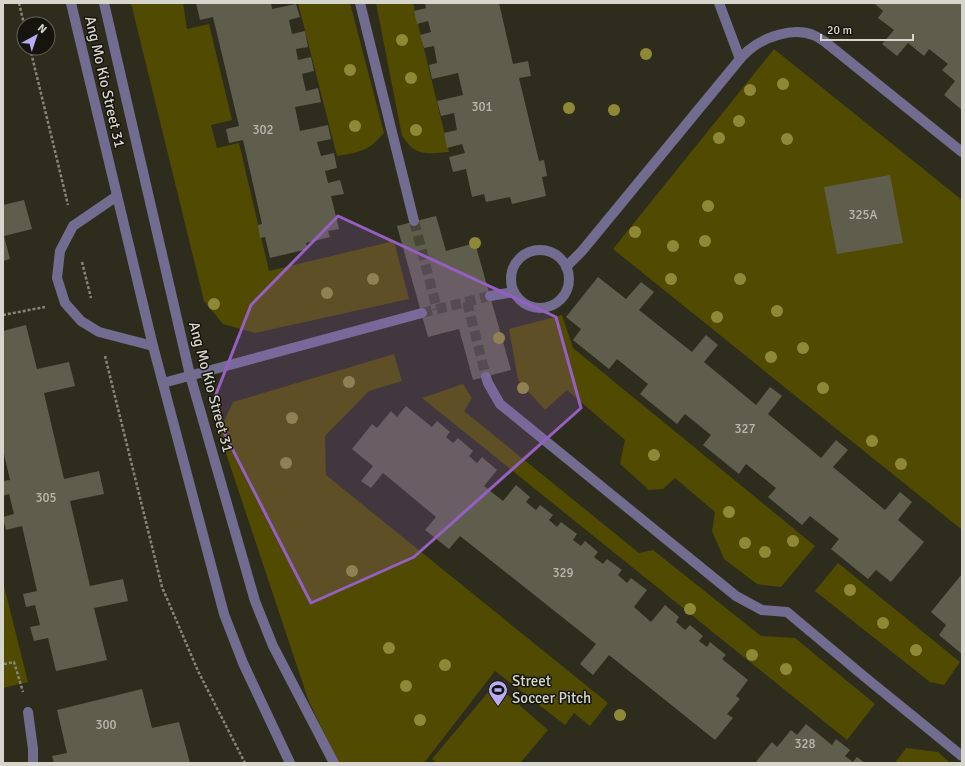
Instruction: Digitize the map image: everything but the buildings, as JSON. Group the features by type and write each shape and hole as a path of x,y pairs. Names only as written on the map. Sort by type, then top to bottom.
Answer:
{"street":[{"name":"Ang Mo Kio Street 31","path":"71,3 153,346 224,614 243,663 290,763"},
{"name":"Ang Mo Kio Street 31","path":"104,3 190,375 255,600 273,646 334,763"},
{"path":"360,3 414,221"},
{"path":"719,3 740,59"},
{"path":"566,267 582,251 740,59 749,50 771,37 793,32 803,32 824,41 962,152"},
{"path":"117,196 73,226 60,250 57,278 66,304 81,322 99,332 153,346"},
{"path":"542,250 552,253 560,258 566,267 569,276 568,287 564,296 548,307 538,308 528,306 519,300 514,292 511,282 511,272 516,263 523,256 532,251 542,250"},
{"path":"490,296 514,292"},
{"path":"163,382 422,313"},
{"path":"486,377 488,384 500,404 736,596 762,610 787,612 962,756"},
{"path":"28,712 33,749 33,763"}],"path":[{"path":"19,3 22,16"},
{"path":"32,56 162,587 198,671 245,763"},
{"path":"3,315 66,304"},
{"path":"4,664 14,662 28,712"}],"highlighted area":[{"path":"338,216 556,317 581,408 414,557 311,603 211,407 251,305"}],"shaded area":[{"path":"131,3 183,3 187,29 209,24 232,120 211,125 217,148 239,143 269,271 394,241 409,299 255,333 223,324 204,301"},
{"path":"298,3 350,3 384,133 368,148 337,156"},
{"path":"376,3 413,3 449,152 423,153 410,146 402,136"},
{"path":"774,49 962,200 961,529 613,249"},
{"path":"562,315 573,348 815,546 781,587 757,584 724,559 712,531 715,512 675,478 663,489 649,490 620,464 625,440 567,390 545,410 518,380 509,329"},
{"path":"394,354 402,381 369,391 325,436 326,475 608,703 590,726 574,713 565,725 495,671 424,763 339,763 309,702 219,432 233,402"},
{"path":"463,384 472,398 464,411 639,553 653,550 761,636 795,638 875,704 847,740 422,398"},
{"path":"838,563 960,662 944,685 930,682 815,591"},
{"path":"3,582 28,682 3,688"},
{"name":"Street Soccer Pitch","path":"495,684 548,730 520,763 437,763 432,759"},
{"path":"906,748 938,752 950,763 895,763"}],"tunnel":[{"path":"414,221 437,309"},
{"path":"422,313 490,296"},
{"path":"467,302 486,377"}],"place":[{"name":"Street Soccer Pitch","path":"498,707"}]}
